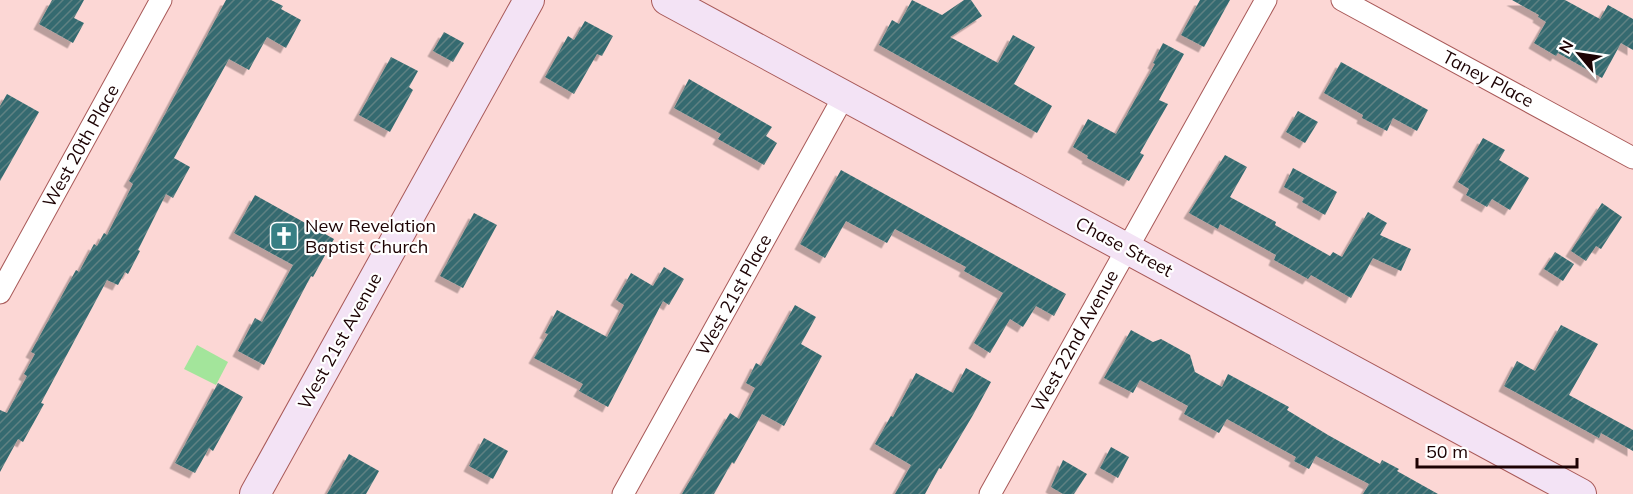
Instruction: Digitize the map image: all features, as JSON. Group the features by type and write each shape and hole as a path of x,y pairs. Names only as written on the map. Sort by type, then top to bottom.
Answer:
{"street":[{"name":"West 20th Place","path":"0,293 161,0"},
{"name":"West 21st Avenue","path":"255,494 530,0"},
{"name":"Chase Street","path":"667,0 1581,494"},
{"name":"West 22nd Avenue","path":"990,494 1266,0"},
{"name":"Taney Place","path":"1342,0 1633,158"},
{"name":"West 21st Place","path":"623,494 844,96"}],"green space":[{"path":"197,345 228,362 216,385 184,369"}],"building":[{"path":"52,0 84,0 74,18 84,23 73,43 39,24"},
{"path":"226,0 271,0 283,6 281,9 301,20 286,48 267,37 249,70 229,59 174,158 190,167 173,198 166,194 128,274 125,272 118,285 107,280 41,403 44,404 23,442 18,439 0,472 0,410 7,413 27,376 24,374 35,354 31,352 76,270 79,272 94,244 97,246 104,233 107,235 133,184 129,181"},
{"path":"912,0 942,15 964,0 971,0 982,16 950,37 998,63 1013,35 1035,47 1014,84 1052,106 1037,133 879,45 892,20 899,24"},
{"path":"1200,0 1230,0 1204,47 1181,35"},
{"path":"1512,0 1565,0 1600,19 1608,5 1633,19 1633,50 1621,43 1602,78 1558,53 1556,56 1534,43 1546,22 1538,17 1539,15"},
{"path":"585,21 613,36 602,56 597,54 574,94 545,77 568,36 574,40"},
{"path":"444,32 464,43 453,62 433,51"},
{"path":"1163,43 1184,54 1159,100 1168,104 1140,153 1144,155 1129,181 1087,158 1088,156 1073,147 1088,119 1116,134 1155,64 1153,63"},
{"path":"391,57 418,71 409,87 413,90 390,132 359,115"},
{"path":"1341,62 1428,110 1417,131 1393,118 1387,131 1324,93"},
{"path":"689,79 772,127 766,136 777,143 764,165 718,139 721,134 674,108"},
{"path":"7,94 39,112 0,181 0,106"},
{"path":"1298,111 1318,122 1305,143 1286,132"},
{"path":"1483,138 1505,150 1499,160 1529,178 1510,210 1492,199 1487,207 1466,195 1469,189 1458,182"},
{"path":"1225,155 1247,167 1230,197 1276,222 1275,225 1330,256 1333,252 1342,257 1368,212 1387,223 1380,235 1411,249 1401,271 1373,258 1351,298 1311,275 1308,279 1274,260 1276,255 1220,224 1218,229 1189,213"},
{"path":"1293,168 1337,192 1325,215 1302,202 1304,198 1284,187"},
{"path":"841,170 1066,294 1054,316 1036,306 1023,327 1010,319 990,353 974,343 1003,293 964,271 966,267 895,229 887,243 846,221 825,258 800,244"},
{"name":"New Revelation Baptist Church","path":"255,195 334,239 313,277 311,276 264,365 238,351 255,318 262,322 293,265 234,233"},
{"path":"1602,203 1622,217 1601,249 1596,246 1586,261 1571,251"},
{"path":"474,213 497,225 463,288 440,276"},
{"path":"1555,252 1574,264 1563,281 1544,269"},
{"path":"664,267 684,279 669,305 663,301 608,407 579,391 583,384 534,358 548,334 545,333 557,310 607,337 624,305 616,300 631,273 653,286"},
{"path":"795,305 816,317 801,344 822,356 784,426 762,414 714,494 682,494 730,413 739,419 755,388 746,383 756,363 761,366"},
{"path":"1561,325 1598,344 1569,395 1633,430 1633,451 1601,433 1599,438 1504,386 1517,361 1535,371"},
{"path":"1131,330 1153,342 1161,339 1190,355 1195,372 1222,387 1228,374 1289,407 1287,410 1328,435 1380,464 1382,460 1399,469 1397,471 1438,494 1363,494 1369,484 1316,456 1309,469 1294,461 1296,457 1227,419 1219,433 1184,414 1188,406 1140,380 1133,393 1104,378"},
{"path":"966,368 991,382 973,415 925,494 895,494 911,465 875,444 891,416 893,417 916,373 953,393"},
{"path":"218,383 243,397 213,451 209,448 195,473 175,463"},
{"path":"484,438 508,451 493,479 469,466"},
{"path":"1111,447 1129,457 1118,478 1100,468"},
{"path":"349,454 379,471 366,494 327,494"},
{"path":"1063,460 1087,474 1074,494 1063,494 1051,487"}],"place":[{"name":"New Revelation Baptist Church","path":"284,236"}]}
